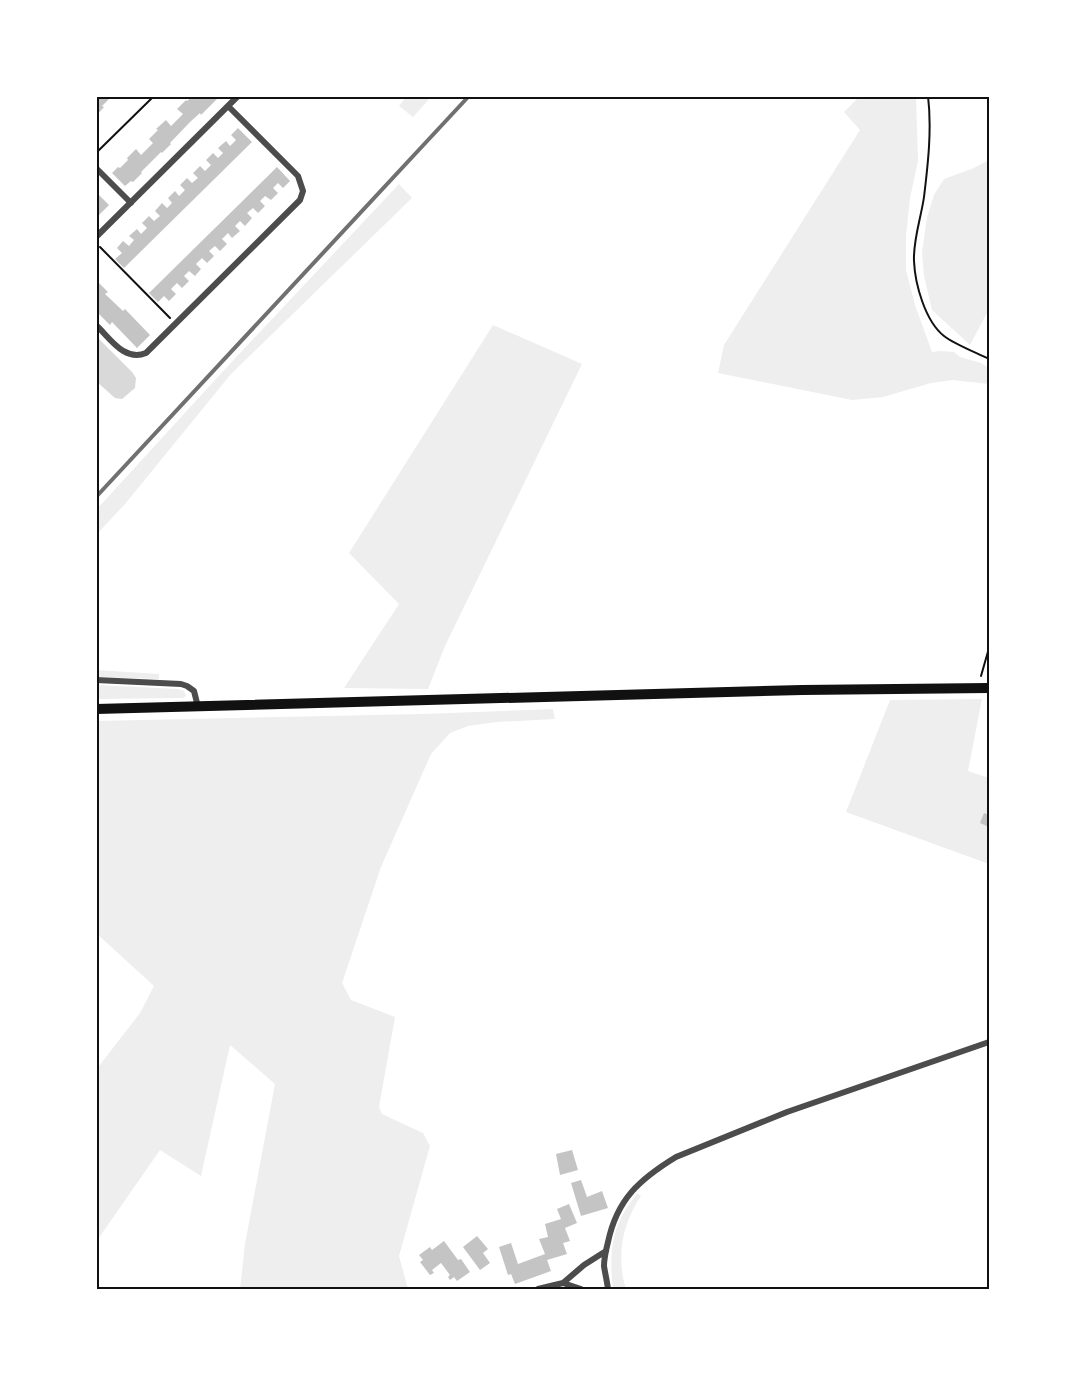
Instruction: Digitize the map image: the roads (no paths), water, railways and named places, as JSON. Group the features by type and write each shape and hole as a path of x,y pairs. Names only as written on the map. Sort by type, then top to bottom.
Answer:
{"main road":[{"path":"96,709 802,690 984,688"}],"street":[{"path":"96,237 238,96"},
{"path":"96,325 124,352 132,356 146,353 296,206 302,195 302,185 298,176 228,106"},
{"path":"96,168 131,203"},
{"path":"96,680 181,684 194,691 198,707"},
{"path":"608,1289 604,1264 610,1230 618,1210 630,1192 653,1172 676,1157 787,1112 989,1042"},
{"path":"538,1289 564,1283 584,1265 606,1251"},
{"path":"564,1283 581,1289"}],"railway":[{"path":"96,497 469,96"}]}
